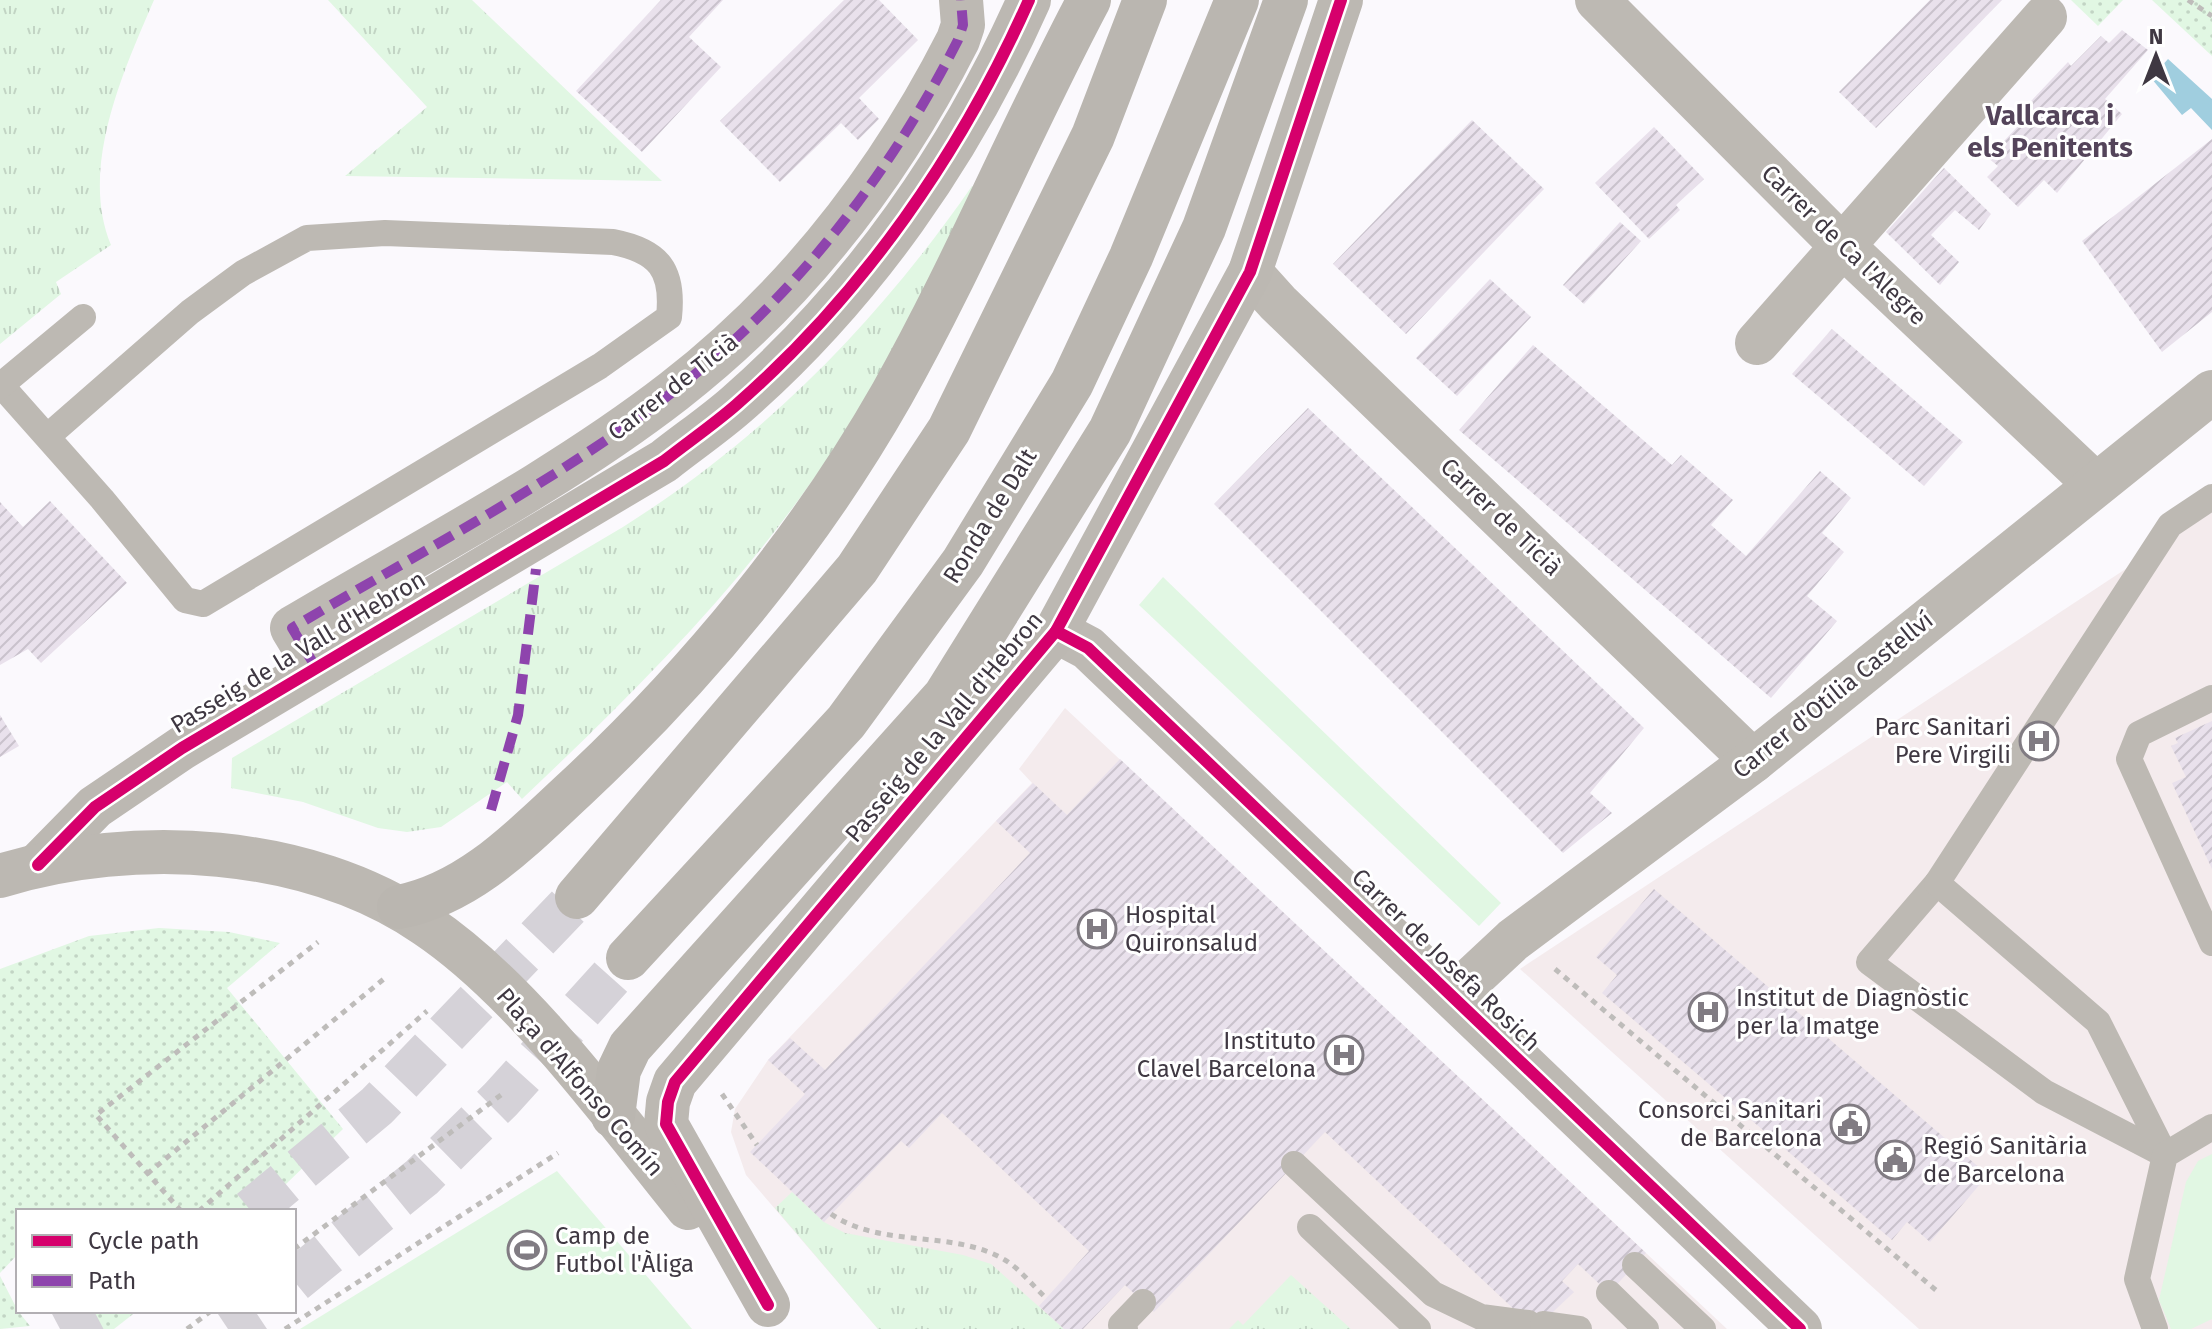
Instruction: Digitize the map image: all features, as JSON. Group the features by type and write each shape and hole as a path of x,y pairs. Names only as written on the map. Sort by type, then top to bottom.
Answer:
{"highway":[{"path":"399,907 441,895 481,871 543,818 686,676 772,573 890,397 1089,0"},
{"path":"577,897 857,569 949,430 1093,136 1145,0"},
{"name":"Ronda de Dalt","path":"628,958 846,722 963,562 1072,383 1131,257 1237,0"},
{"path":"613,1116 619,1070 630,1047 945,696 1110,431 1204,228 1286,0"}],"street":[{"name":"Carrer de Ticià","path":"315,666 292,628 605,442 675,390 771,304 857,207 911,126 958,40 963,25 961,0"},
{"name":"Passeig de la Vall d'Hebron","path":"19,870 95,807 315,666 664,461 736,405 809,333 896,232 969,121 1029,0"},
{"name":"Passeig de la Vall d'Hebron","path":"780,1317 666,1124 668,1102 675,1082 1056,631 1250,272 1341,0"},
{"name":"Carrer de Ca l'Alegre","path":"1597,0 1844,247 2095,484"},
{"path":"1757,343 2045,17"},
{"name":"Carrer de Ticià","path":"1250,272 1278,303 1753,761"},
{"name":"Carrer d'Otília Castellví","path":"1453,996 1513,940 1753,761 2212,392"},
{"name":"Carrer de Josefa Rosich","path":"1056,631 1088,648 1800,1329"},
{"name":"Plaça d'Alfonso Comín","path":"19,870 103,855 163,852 249,859 302,869 399,907 470,959 547,1037 780,1317"}],"lane":[{"path":"48,436 190,312 243,273 307,238 385,233 613,242 637,246 658,260 668,274 672,295 669,317 600,366 203,604 185,600 48,436 1,386 83,317"},
{"path":"2165,1155 2044,1092 1869,962 1937,883 2170,525 2212,497"},
{"path":"2212,698 2139,734 2129,759 2212,943"},
{"path":"1937,883 2098,1022 2165,1155 2137,1279 2155,1329"},
{"path":"2165,1155 2212,1127"},
{"path":"1294,1164 1433,1294 1481,1317 1579,1329"},
{"path":"1310,1227 1418,1329"},
{"path":"1635,1265 1703,1329"},
{"path":"1609,1293 1646,1329"},
{"path":"1125,1329 1121,1325 1143,1302"}],"path":[{"path":"2188,0 2212,16"},
{"path":"179,1209 96,1115 318,942"},
{"path":"1555,969 1937,1291"},
{"path":"147,1174 385,978"},
{"path":"201,1209 427,1011"},
{"path":"719,1090 757,1145"},
{"path":"296,1248 505,1092"},
{"path":"285,1329 558,1153"},
{"path":"831,1214 859,1228 984,1250 1007,1261 1046,1298"},
{"path":"187,1329 208,1313"}],"shaded area":[{"name":"Parc Sanitari Pere Virgili","path":"2212,512 2212,1329 1919,1329 1520,969"},
{"name":"Hospital Quironsalud","path":"1065,708 1727,1329 878,1329 746,1175 731,1132 735,1109 768,1060 1032,783 1019,769"}],"green space":[{"path":"0,0 154,0 118,89 102,153 102,215 111,245 56,282 61,294 0,344"},
{"path":"328,0 472,0 662,181 345,176 427,107"},
{"path":"2071,0 2123,0 2098,26"},
{"path":"2152,0 2212,0 2212,56"},
{"path":"972,186 977,189 896,346 852,422 802,495 704,615 633,691 522,799 507,782 441,827 407,832 378,828 303,802 231,788 232,758 623,527 724,455 771,416 857,330 936,236"},
{"path":"1163,577 1501,903 1479,926 1139,605"},
{"path":"159,928 229,932 280,943 227,988 343,1129 260,1209 16,1209 16,1256 0,1273 0,969 89,936"},
{"path":"2212,1154 2212,1319 2191,1329 2171,1329 2159,1300 2186,1182 2198,1161"},
{"name":"Camp de Futbol l'Àliga","path":"557,1171 692,1329 300,1329"},
{"path":"792,1192 824,1222 845,1233 963,1255 991,1264 1064,1329 878,1329 775,1208"},
{"path":"1291,1275 1351,1329 1229,1329 1238,1320 1243,1325"},
{"path":"0,1276 16,1313 20,1313 30,1326 0,1329"},
{"path":"67,1313 134,1313 114,1329 79,1329"}],"water":[{"path":"2168,59 2212,99 2212,130 2191,108 2182,115 2151,78"}],"building":[{"path":"661,0 723,0 689,37 721,67 642,152 576,91"},
{"path":"844,0 879,0 918,40 859,98 879,119 858,140 841,123 780,182 720,121"},
{"path":"1930,0 2002,0 1876,128 1839,92"},
{"path":"2122,30 2148,50 2105,99 2122,114 2057,193 2044,180 2018,207 1987,177 1998,166 1988,158 2020,124 2015,118 2068,62 2071,66 2101,36 2109,43"},
{"path":"1472,120 1544,189 1406,334 1333,264"},
{"path":"1654,127 1704,179 1676,205 1680,210 1649,239 1595,183"},
{"path":"2212,139 2212,312 2162,352 2082,241"},
{"path":"1944,168 1991,214 1979,230 1955,210 1931,235 1959,262 1940,285 1886,232"},
{"path":"1620,222 1641,241 1584,304 1563,285"},
{"path":"1490,279 1531,317 1457,396 1416,358"},
{"path":"1832,329 1963,442 1924,486 1792,374"},
{"path":"1533,345 1672,465 1681,455 1733,500 1711,525 1746,556 1820,471 1851,498 1822,533 1844,552 1807,596 1837,621 1771,698 1459,430"},
{"path":"1308,408 1644,728 1590,793 1612,813 1563,853 1214,504"},
{"path":"50,501 127,583 41,663 28,649 0,665 0,502 23,527"},
{"path":"0,715 19,746 0,757"},
{"path":"2212,721 2212,869 2172,783 2186,777 2171,746 2178,743 2175,738"},
{"name":"Hospital Quironsalud","path":"1120,759 1646,1253 1609,1293 1578,1264 1562,1281 1574,1292 1535,1329 1325,1132 1154,1312 1125,1285 1083,1329 1064,1329 1039,1306 1089,1251 942,1113 909,1148 901,1141 824,1222 750,1152 805,1094 768,1060 790,1038 825,1070 1030,853 996,821 1033,783 1067,815"},
{"path":"1654,889 1988,1175 1930,1242 1907,1222 1892,1240 1602,993 1617,975 1596,957"}],"tunnel":[{"path":"253,1209 377,1106 577,897"},
{"path":"296,1279 422,1177 501,1099 628,958"},
{"path":"60,1329 90,1313"},
{"path":"228,1329 252,1313"}],"marked path":[{"path":"315,666 292,628 487,515 583,455 674,391 760,316 836,231 902,139 958,40 963,25 961,0"},
{"path":"491,810 518,715 536,569"}],"cycle path":[{"path":"38,865 95,807 182,748 664,461 736,405 826,316 905,218 972,112 1029,0"},
{"path":"768,1305 666,1124 668,1102 675,1082 1056,631 1250,272 1341,0"},
{"path":"1056,631 1088,648 1800,1329"}],"place":[{"name":"Parc Sanitari Pere Virgili","path":"2039,741"},
{"name":"Hospital Quironsalud","path":"1097,929"},
{"name":"Institut de Diagnòstic per la Imatge","path":"1708,1012"},
{"name":"Instituto Clavel Barcelona","path":"1344,1055"},
{"name":"Consorci Sanitari de Barcelona","path":"1850,1124"},
{"name":"Regió Sanitària de Barcelona","path":"1895,1160"},
{"name":"Camp de Futbol l'Àliga","path":"527,1250"}],"district":[{"name":"Vallcarca i els Penitents","path":"2050,131"}]}
